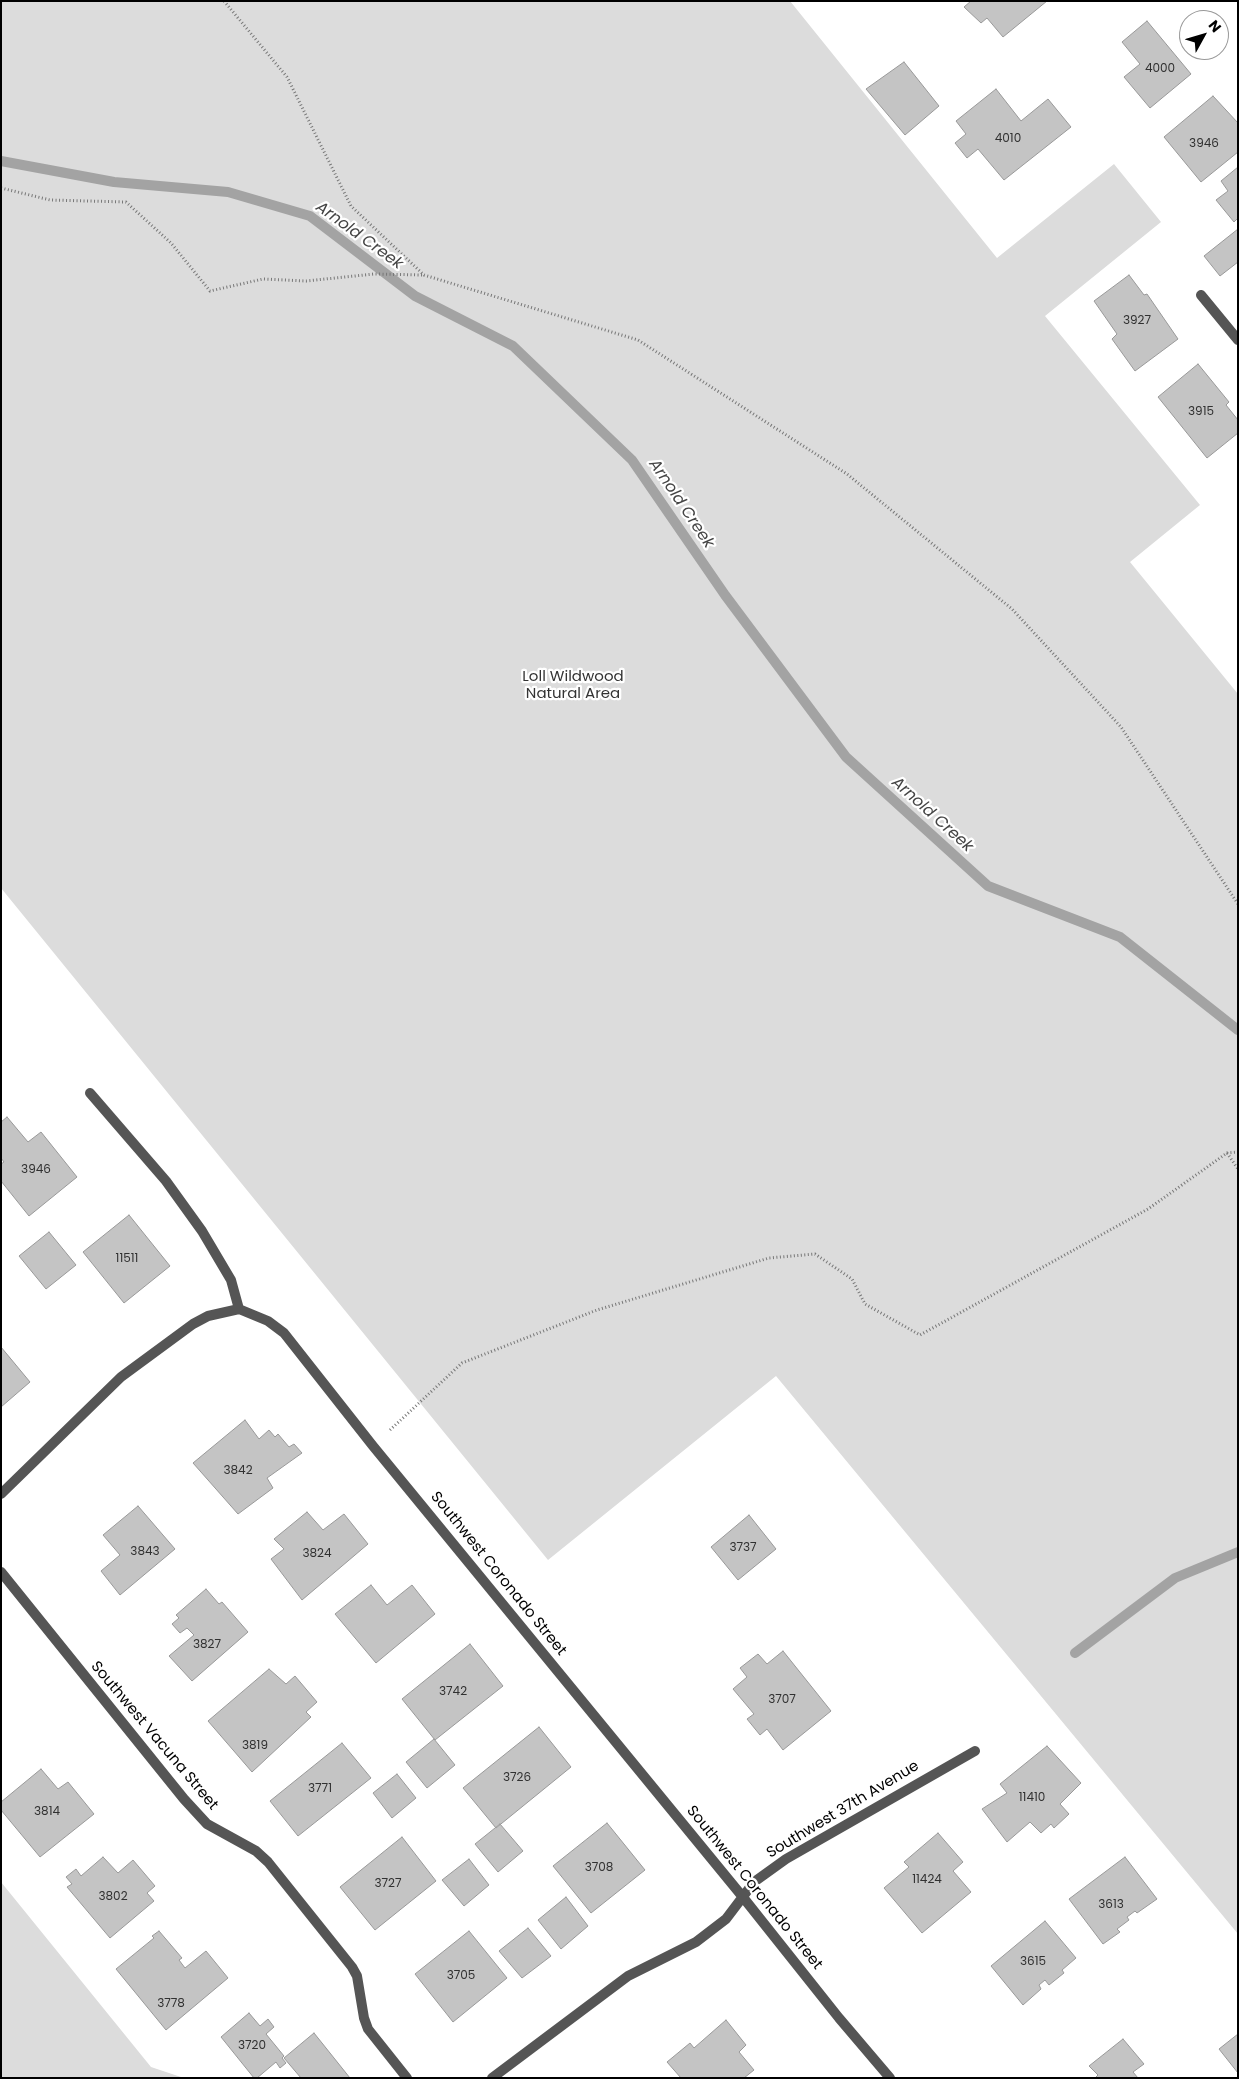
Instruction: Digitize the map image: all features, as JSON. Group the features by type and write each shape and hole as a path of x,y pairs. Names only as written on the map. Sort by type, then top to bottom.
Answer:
{"street":[{"path":"1201,294 1238,340"},
{"path":"1,1494 120,1377 193,1324 208,1316 239,1309 231,1280 202,1231 166,1181 90,1092"},
{"name":"Southwest Coronado Street","path":"239,1309 268,1322 284,1333 373,1446 890,2078"},
{"name":"Southwest Vacuna Street","path":"1,1572 184,1799 207,1824 256,1851 268,1862 352,1967 356,1976 368,2029 407,2078"},
{"name":"Southwest 37th Avenue","path":"492,2078 628,1976 696,1942 726,1919 754,1882 786,1859 975,1751"}],"path":[{"path":"224,1 287,77 351,206 424,275"},
{"path":"1,188 50,200 126,202 171,242 210,291 263,279 306,281 374,274 424,275 638,340 847,474 1012,609 1121,727 1238,904"},
{"path":"373,1446 462,1363 597,1310 770,1258 815,1254 852,1279 865,1304 920,1335 1148,1208 1227,1153 1238,1152"},
{"path":"1227,1153 1238,1169"}],"green space":[{"name":"Loll Wildwood Natural Area","path":"1,1 790,1 997,258 1114,164 1161,222 1045,316 1200,505 1130,562 1238,694 1238,1934 776,1376 548,1560 1,888"},
{"path":"1,1882 151,2067 184,2078 1,2078"}],"building":[{"path":"971,1 1047,1 1003,37 987,18 981,23 964,7"},
{"path":"1147,21 1191,74 1150,108 1124,77 1140,64 1122,42"},
{"path":"904,62 939,106 905,135 866,89"},
{"path":"996,89 1021,121 1048,99 1071,127 1004,180 978,149 967,158 955,143 966,134 956,121"},
{"path":"1213,96 1238,123 1238,152 1201,182 1164,137"},
{"path":"1238,167 1238,218 1234,222 1216,200 1228,191 1221,181"},
{"path":"1238,229 1238,262 1220,276 1204,256"},
{"path":"1129,275 1144,295 1147,294 1178,339 1135,371 1112,339 1117,334 1094,301"},
{"path":"1198,364 1229,402 1226,405 1238,420 1238,433 1207,458 1158,397"},
{"path":"7,1117 28,1142 41,1132 77,1177 29,1216 1,1181 1,1164 4,1162 1,1158 1,1122"},
{"path":"129,1215 170,1266 124,1303 83,1252"},
{"path":"49,1232 76,1265 46,1289 19,1256"},
{"path":"1,1347 30,1382 1,1407"},
{"path":"245,1420 259,1439 269,1430 275,1437 278,1434 289,1447 294,1444 302,1453 267,1478 273,1488 238,1514 193,1463"},
{"path":"138,1506 175,1549 120,1595 101,1571 120,1555 103,1535"},
{"path":"307,1512 323,1530 344,1514 368,1544 302,1600 271,1559 284,1549 274,1539"},
{"path":"749,1515 776,1549 738,1580 711,1547"},
{"path":"371,1585 387,1605 412,1585 435,1614 376,1663 335,1614"},
{"path":"206,1589 219,1604 222,1602 248,1632 192,1681 169,1656 194,1635 187,1628 180,1633 172,1624 179,1618 176,1615"},
{"path":"470,1644 503,1686 435,1740 402,1699"},
{"path":"783,1651 831,1711 783,1750 767,1729 760,1735 747,1719 754,1714 733,1689 747,1677 740,1668 758,1654 767,1664"},
{"path":"269,1669 286,1684 295,1676 317,1702 306,1712 311,1717 252,1772 208,1721"},
{"path":"539,1727 571,1767 496,1828 463,1788"},
{"path":"434,1739 455,1765 427,1788 406,1762"},
{"path":"342,1743 371,1778 298,1836 270,1801"},
{"path":"1047,1746 1081,1783 1060,1804 1069,1814 1054,1828 1051,1824 1041,1833 1030,1822 1007,1842 982,1809 1007,1793 1000,1784"},
{"path":"41,1769 58,1789 68,1782 94,1814 40,1857 1,1810 1,1802"},
{"path":"397,1774 416,1798 392,1818 373,1793"},
{"path":"607,1823 645,1870 591,1913 553,1866"},
{"path":"500,1824 523,1851 498,1872 475,1844"},
{"path":"938,1833 963,1862 953,1871 971,1892 922,1933 884,1888 909,1867 904,1862"},
{"path":"402,1837 436,1881 375,1930 340,1887"},
{"path":"103,1857 118,1873 133,1860 155,1886 147,1893 154,1901 110,1938 67,1887 72,1884 66,1877 76,1869 81,1876"},
{"path":"1125,1857 1157,1899 1137,1913 1135,1911 1127,1917 1129,1920 1117,1929 1120,1932 1103,1944 1069,1899"},
{"path":"469,1859 489,1885 464,1906 442,1880"},
{"path":"566,1897 588,1926 561,1949 538,1920"},
{"path":"1045,1921 1076,1958 1062,1970 1064,1973 1049,1985 1045,1980 1039,1985 1041,1989 1023,2005 991,1966"},
{"path":"528,1928 551,1956 522,1978 499,1951"},
{"path":"159,1931 182,1958 179,1960 185,1968 206,1951 228,1978 166,2030 116,1969 154,1938 152,1936"},
{"path":"469,1931 507,1978 453,2022 415,1974"},
{"path":"249,2013 260,2026 268,2019 274,2027 266,2034 284,2056 282,2058 286,2063 280,2068 276,2062 257,2078 254,2078 221,2037"},
{"path":"726,2020 746,2045 739,2052 754,2070 744,2078 681,2078 667,2062 690,2043 694,2048"},
{"path":"314,2033 350,2078 301,2078 284,2058"},
{"path":"1238,2034 1238,2073 1219,2049"},
{"path":"1123,2039 1144,2064 1133,2072 1138,2078 1095,2078 1098,2075 1089,2066"}],"waterway":[{"name":"Arnold Creek","path":"1,161 114,182 228,192 310,216 415,296 513,346 632,460 725,595 846,757 988,886 1120,937 1238,1030"},
{"path":"1075,1653 1175,1578 1238,1552"}]}
